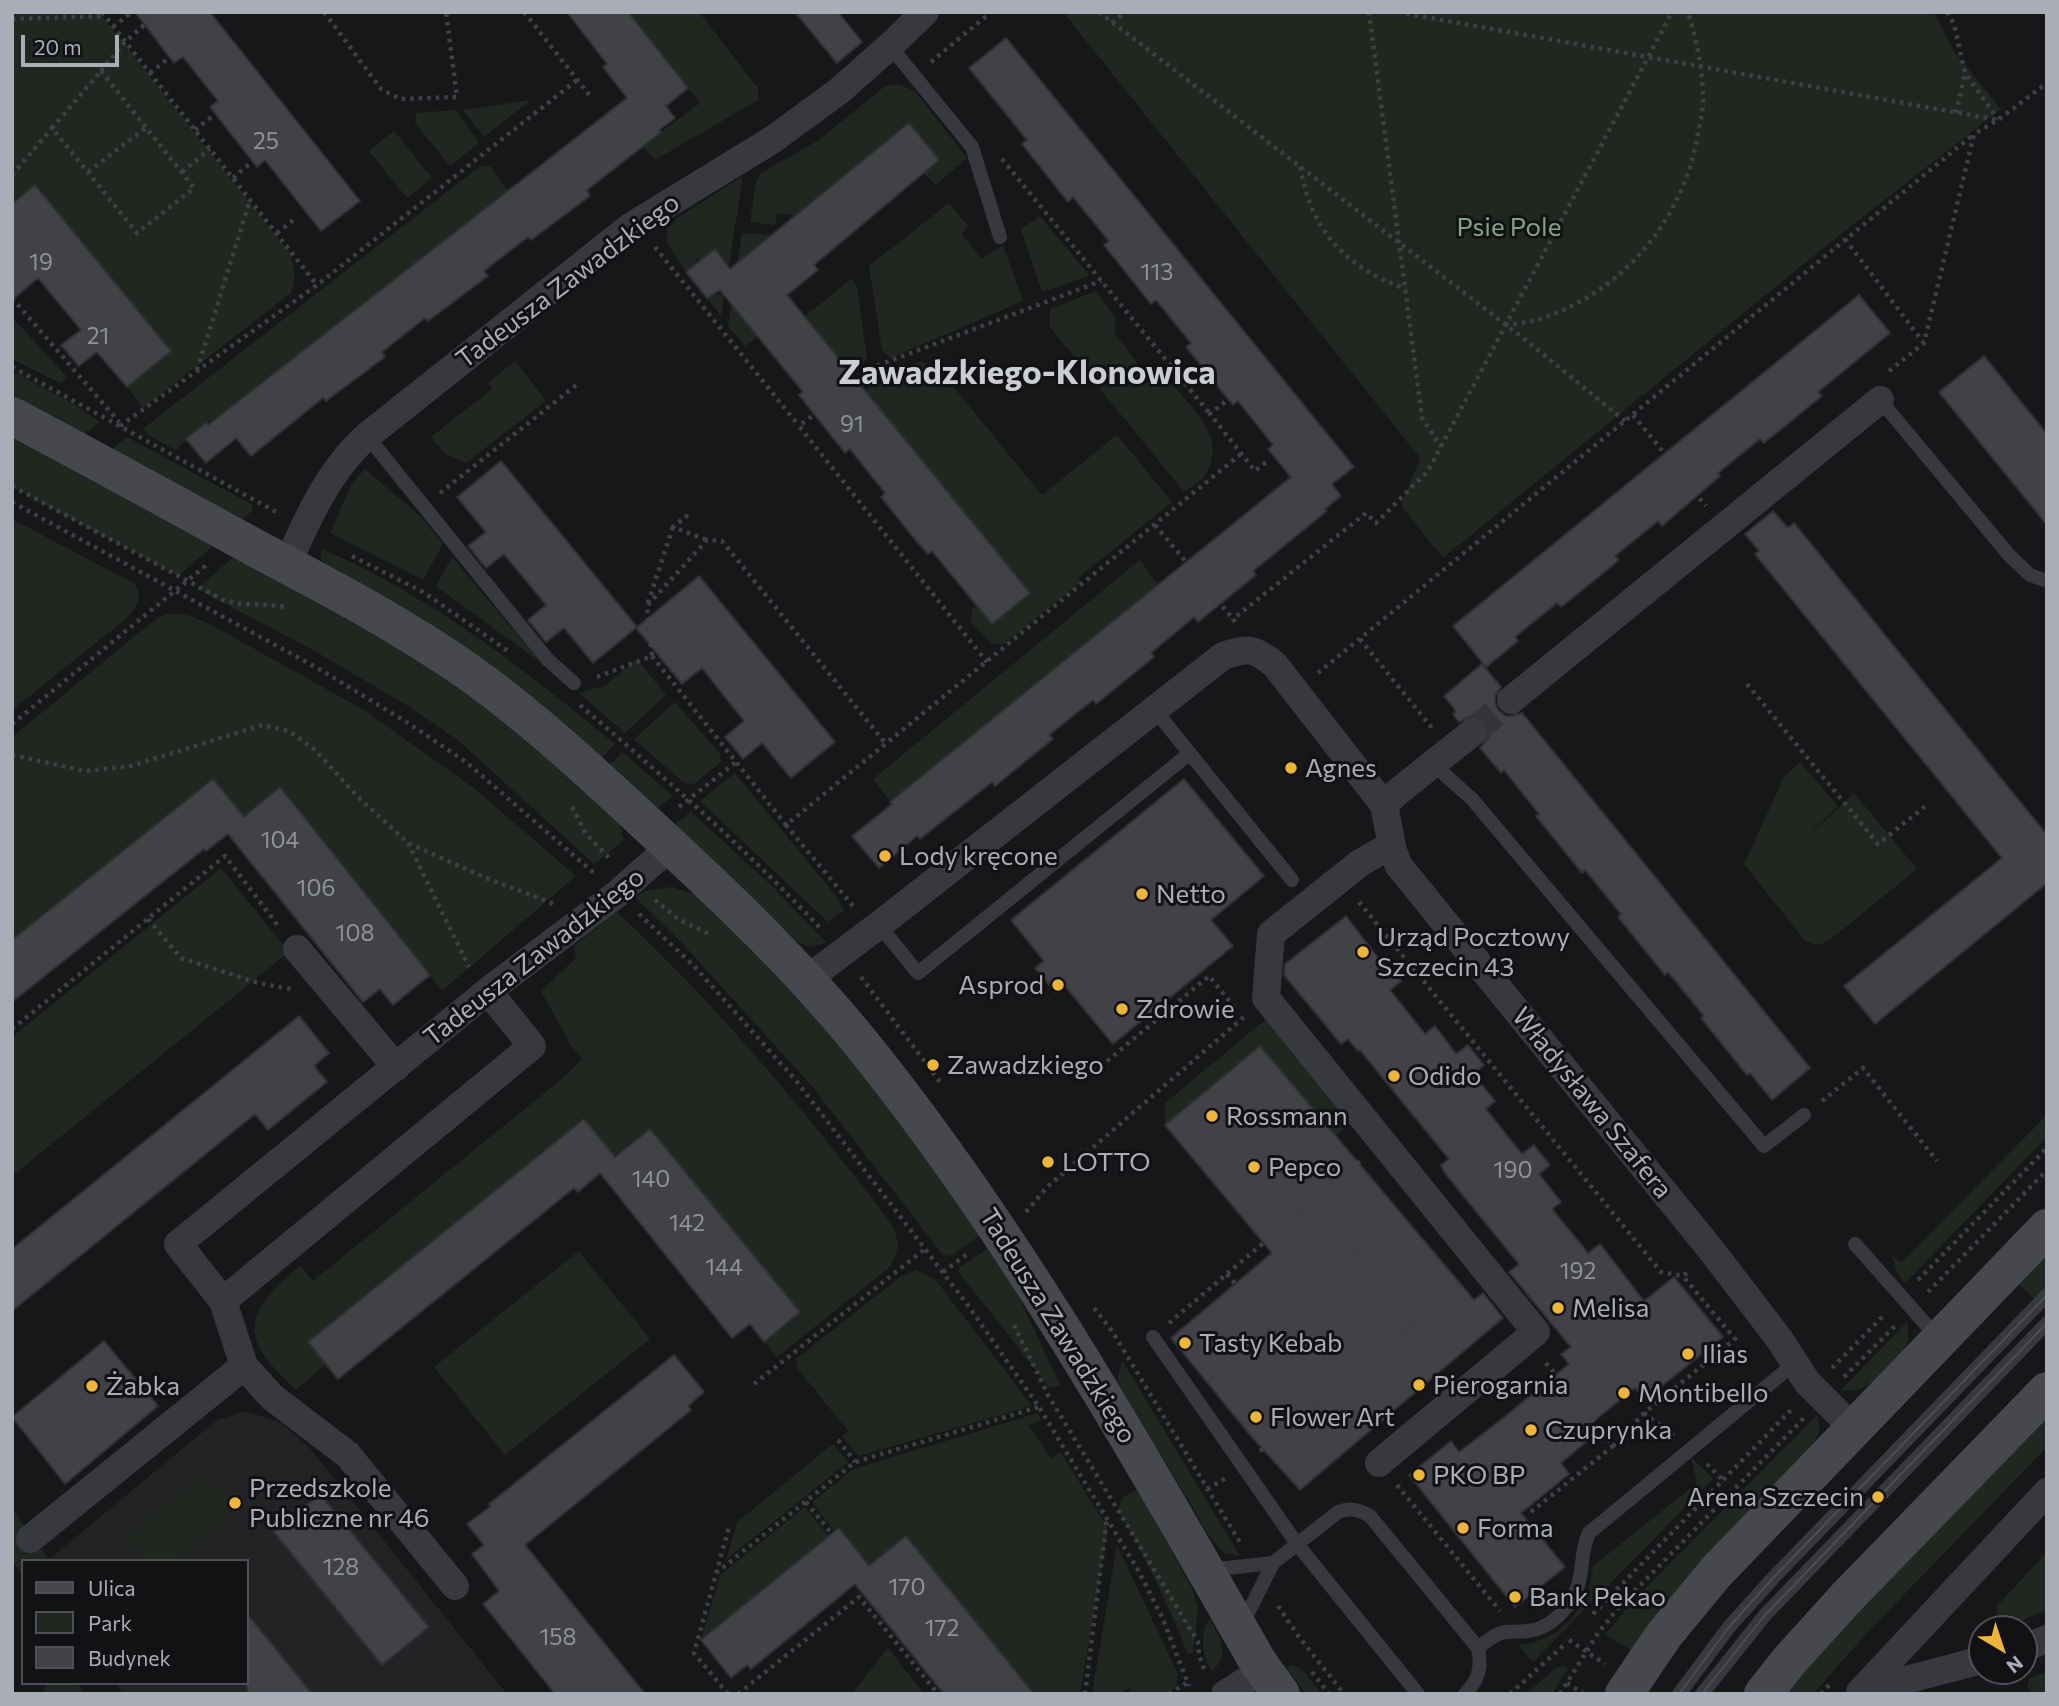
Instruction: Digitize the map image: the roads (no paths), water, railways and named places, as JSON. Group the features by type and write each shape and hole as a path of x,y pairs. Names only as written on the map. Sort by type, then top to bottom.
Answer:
{"street":[{"name":"Tadeusza Zawadzkiego","path":"295,548 340,465 351,450 367,436 636,223 772,140 839,91 925,12"},
{"path":"1511,700 1880,400"},
{"name":"Tadeusza Zawadzkiego","path":"12,416 238,538 295,548 388,621 488,686 551,737 762,933 866,1049 969,1186 1121,1423 1272,1682"},
{"name":"Władysława Szafera","path":"1154,709 1223,656 1241,649 1264,656 1275,664 1384,805 1393,851 1399,866 1712,1251 1818,1393 1853,1428"},
{"path":"806,980 869,919 1154,709"},
{"path":"1384,805 1473,732"},
{"name":"Tadeusza Zawadzkiego","path":"223,1301 178,1244 396,1067 480,983 625,887 671,846"},
{"path":"1381,1461 1536,1332 1266,998 1271,934 1360,863 1379,852 1393,851"},
{"path":"297,949 396,1067"},
{"path":"455,1586 348,1455 272,1397 244,1366 223,1301 532,1046 480,983"},
{"path":"1615,1680 1664,1635 1716,1572 2047,1228"},
{"path":"30,1539 244,1366"},
{"path":"1763,1694 1847,1597 2047,1391"},
{"path":"1864,1693 2047,1492"},
{"path":"1864,1693 1968,1664"},
{"path":"1216,1684 1272,1682"}],"lane":[{"path":"890,46 972,147 1000,237"},
{"path":"1880,400 2009,555 2030,575 2047,581"},
{"path":"367,436 548,660 574,683"},
{"path":"1154,709 1292,880"},
{"path":"869,919 918,973 1190,753"},
{"path":"1442,757 1472,799 1764,1146 1804,1115"},
{"path":"1854,1244 1939,1339"},
{"path":"1679,1694 1729,1628 1769,1582 2047,1295"},
{"path":"1702,1694 1734,1652 1787,1592 2047,1323"},
{"path":"1153,1337 1297,1544 1418,1694"},
{"path":"1478,1648 1501,1633 1540,1629 1562,1612 1575,1592 1581,1571 1584,1543 1596,1526 1795,1363"},
{"path":"1240,1630 1273,1563 1338,1512 1346,1509 1359,1510 1370,1516 1478,1648 1480,1668 1477,1681 1465,1694"},
{"path":"1206,1570 1273,1563"}],"tunnel":[{"path":"1473,732 1511,700"}],"tram line":[{"path":"1679,1694 1729,1627 1774,1577 2047,1295"},
{"path":"1702,1694 1765,1615 2047,1323"}],"place":[{"name":"Agnes","path":"1291,768"},
{"name":"Lody kręcone","path":"885,856"},
{"name":"Netto","path":"1142,894"},
{"name":"Urząd Pocztowy Szczecin 43","path":"1363,952"},
{"name":"Asprod","path":"1058,985"},
{"name":"Zdrowie","path":"1122,1009"},
{"name":"Zawadzkiego","path":"933,1065"},
{"name":"Odido","path":"1394,1076"},
{"name":"Rossmann","path":"1212,1116"},
{"name":"LOTTO","path":"1048,1162"},
{"name":"Pepco","path":"1254,1167"},
{"name":"Melisa","path":"1558,1308"},
{"name":"Tasty Kebab","path":"1185,1343"},
{"name":"Ilias","path":"1688,1354"},
{"name":"Pierogarnia","path":"1419,1385"},
{"name":"Żabka","path":"92,1386"},
{"name":"Montibello","path":"1624,1393"},
{"name":"Flower Art","path":"1256,1417"},
{"name":"Czuprynka","path":"1531,1430"},
{"name":"PKO BP","path":"1419,1475"},
{"name":"Arena Szczecin","path":"1878,1497"},
{"name":"Przedszkole Publiczne nr 46","path":"235,1503"},
{"name":"Forma","path":"1463,1528"},
{"name":"Bank Pekao","path":"1515,1597"}],"district":[{"name":"Zawadzkiego-Klonowica","path":"1027,373"}],"park label":[{"name":"Psie Pole","path":"1509,227"}]}
